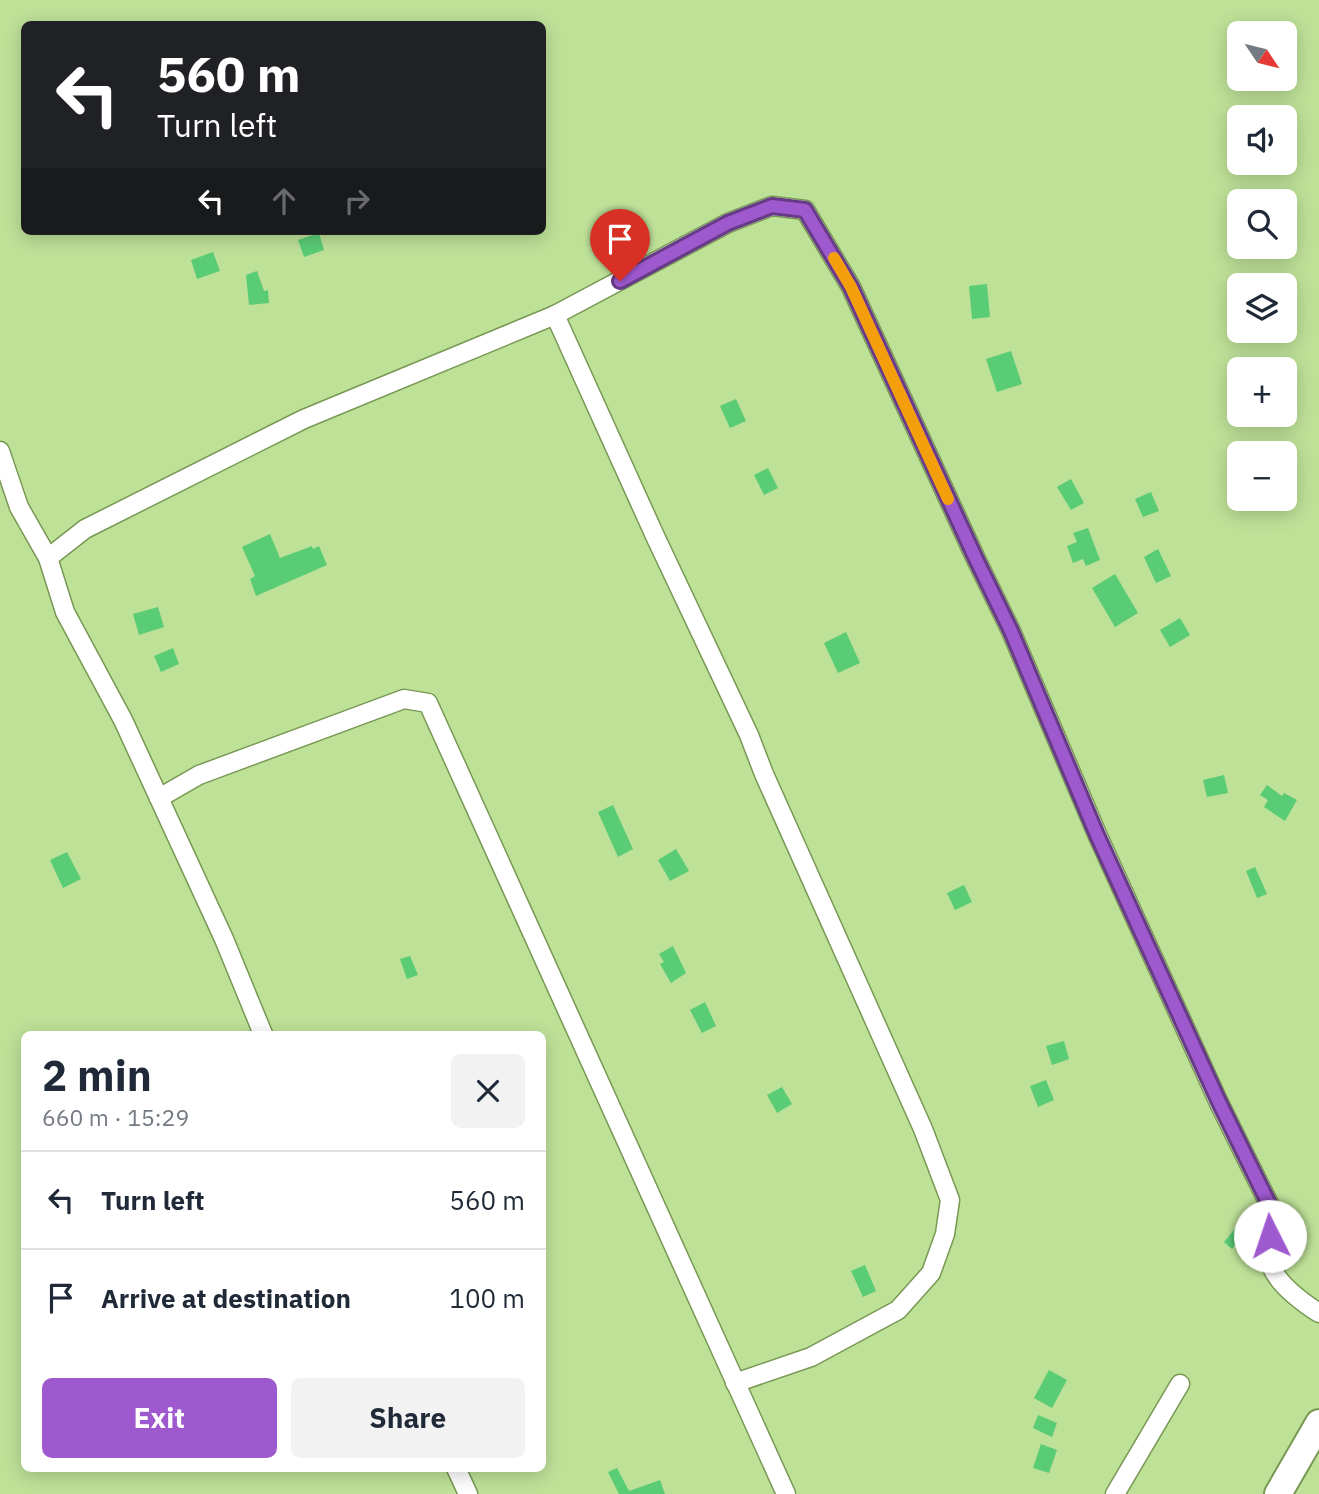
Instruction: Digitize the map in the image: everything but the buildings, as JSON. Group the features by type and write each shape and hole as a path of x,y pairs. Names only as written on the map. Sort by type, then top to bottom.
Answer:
{"highway":[{"path":"1278,1494 1319,1423"}],"street":[{"path":"48,558 85,529 304,419 555,315 728,223 772,206 805,210 851,287 1011,631 1097,835 1219,1102 1270,1206 1270,1261 1275,1273 1290,1290 1319,1313"},
{"path":"555,315 749,735 923,1129 950,1200 944,1234 931,1273 898,1310 811,1357 735,1383"},
{"path":"0,451 19,507 48,558 65,612 123,720 224,939 262,1031"},
{"path":"159,798 199,775 404,699 428,703 786,1494"},
{"path":"1115,1494 1180,1384"},
{"path":"458,1472 468,1494"}],"slow traffic":[{"path":"834,258 851,287 948,499"}],"route":[{"path":"620,281 728,223 772,206 805,210 851,287 1011,631 1097,835 1219,1102 1270,1206 1270,1236"}]}
